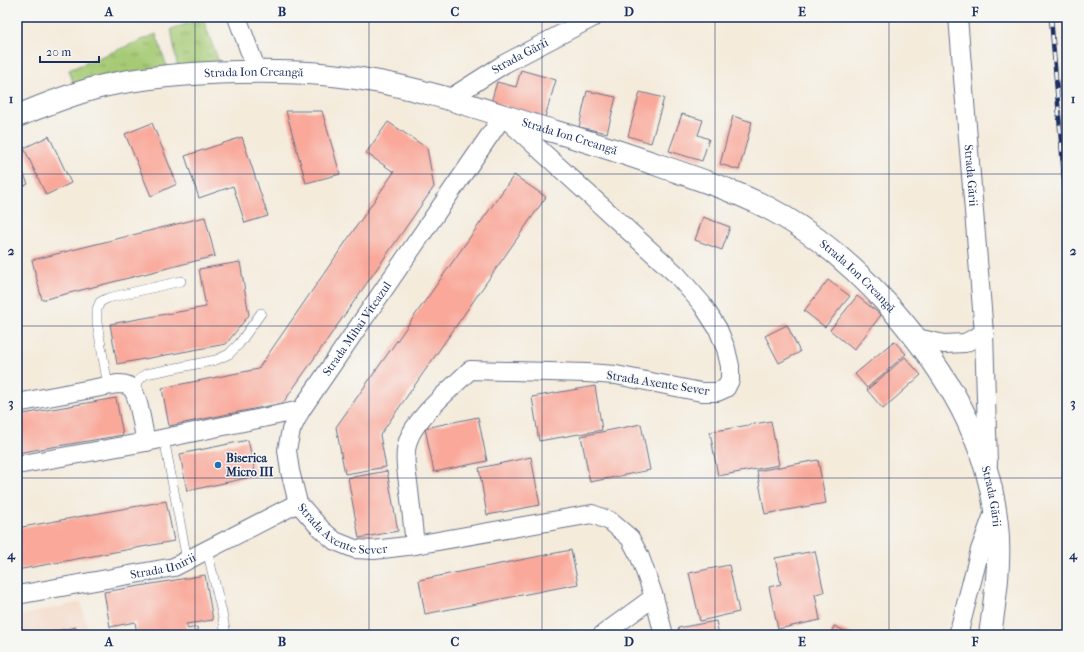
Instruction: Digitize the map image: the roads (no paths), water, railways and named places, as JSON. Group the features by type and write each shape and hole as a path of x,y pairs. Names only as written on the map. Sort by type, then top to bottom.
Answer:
{"main road":[{"name":"Strada Ion Creangă","path":"17,116 71,96 102,87 141,79 206,72 257,71 305,73 362,79 429,93 585,141 691,176 742,196 781,215 815,238 845,262 874,290 917,338 956,396 974,436 989,476"},
{"name":"Strada Gării","path":"989,476 998,529 999,558 996,598 990,635"}],"street":[{"path":"237,17 257,71"},
{"name":"Strada Gării","path":"449,99 504,64 594,17"},
{"name":"Strada Gării","path":"958,17 984,333 989,476"},
{"name":"Strada Mihai Viteazul","path":"301,410 503,116"},
{"name":"Strada Axente Sever","path":"415,545 405,452 408,440 427,412 470,370 594,373 616,375 701,392 717,392 726,388 730,380 730,366 726,349 718,329 702,304 677,275 503,116"},
{"path":"917,338 944,344 965,343 984,333"},
{"path":"17,403 125,384 133,389 137,400 146,442"},
{"path":"17,465 146,442 301,410"},
{"name":"Strada Axente Sever","path":"301,410 291,430 287,450 290,472 298,503 321,529 335,541 355,549 374,550 415,545 592,514 610,521 630,538 640,557 654,597 664,635"},
{"name":"Strada Unirii","path":"17,595 174,567 298,503"},
{"path":"958,635 980,550 995,508"},
{"path":"602,635 654,597"}],"lane":[{"path":"108,386 98,323 97,309 100,302 108,298 181,281"},
{"path":"133,389 140,379 146,374 216,360 229,354 239,344 262,313"},
{"path":"164,438 187,560"},
{"path":"207,550 226,635"}],"railway":[{"path":"1051,17 1067,215"}],"place":[{"name":"Biserica Micro III","path":"218,465"}]}
